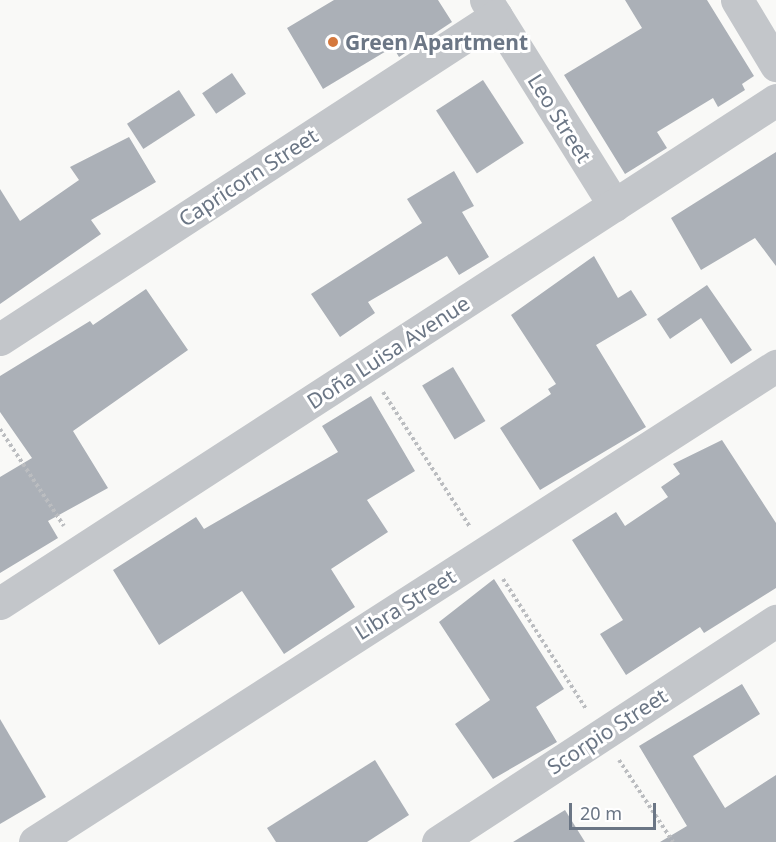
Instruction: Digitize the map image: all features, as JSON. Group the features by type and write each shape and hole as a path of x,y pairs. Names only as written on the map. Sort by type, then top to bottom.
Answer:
{"street":[{"path":"737,0 776,65"},
{"name":"Leo Street","path":"491,8 614,205"},
{"name":"Capricorn Street","path":"0,339 491,8"},
{"name":"Doña Luisa Avenue","path":"0,603 776,100"},
{"name":"Libra Street","path":"34,842 776,366"},
{"name":"Scorpio Street","path":"438,842 776,621"}],"path":[{"path":"366,366 673,842"},
{"path":"0,429 80,550"}],"building":[{"path":"334,0 438,0 452,22 399,57 393,47 323,89 287,28"},
{"path":"625,0 707,0 754,76 742,84 745,90 718,107 713,98 657,132 667,148 625,174 564,75 642,28"},
{"path":"232,73 246,94 216,114 202,93"},
{"path":"483,80 524,143 477,173 436,110"},
{"path":"179,90 195,115 143,149 127,124"},
{"path":"129,137 156,182 91,220 101,234 0,304 0,189 20,221 79,180 70,167"},
{"path":"776,152 776,266 755,238 701,270 671,218"},
{"path":"454,171 474,206 462,212 489,257 459,275 447,256 368,302 375,313 340,337 311,294 422,223 407,199"},
{"path":"594,256 618,298 631,290 647,315 596,345 646,427 540,490 500,428 551,394 548,389 556,384 511,315"},
{"path":"707,285 752,350 731,364 701,318 670,339 657,319"},
{"path":"146,289 188,350 73,431 108,488 48,521 58,538 0,573 0,477 32,458 0,412 0,376 90,321 93,325"},
{"path":"453,367 485,421 455,440 422,386"},
{"path":"371,396 415,471 367,500 388,532 331,569 355,607 284,654 242,591 159,645 113,570 196,517 204,529 338,452 322,426"},
{"path":"722,440 776,523 776,588 704,633 700,627 626,675 600,634 623,620 572,540 616,512 625,526 668,497 661,487 680,474 673,464"},
{"path":"494,579 564,689 536,707 557,742 493,779 455,724 490,700 439,622"},
{"path":"742,684 760,714 693,756 725,808 776,775 776,842 660,842 687,826 639,746"},
{"path":"0,719 46,797 0,824"},
{"path":"375,760 409,815 367,842 276,842 267,828"},
{"path":"565,810 585,842 513,842"}],"place":[{"name":"Green Apartment","path":"333,42"}]}
